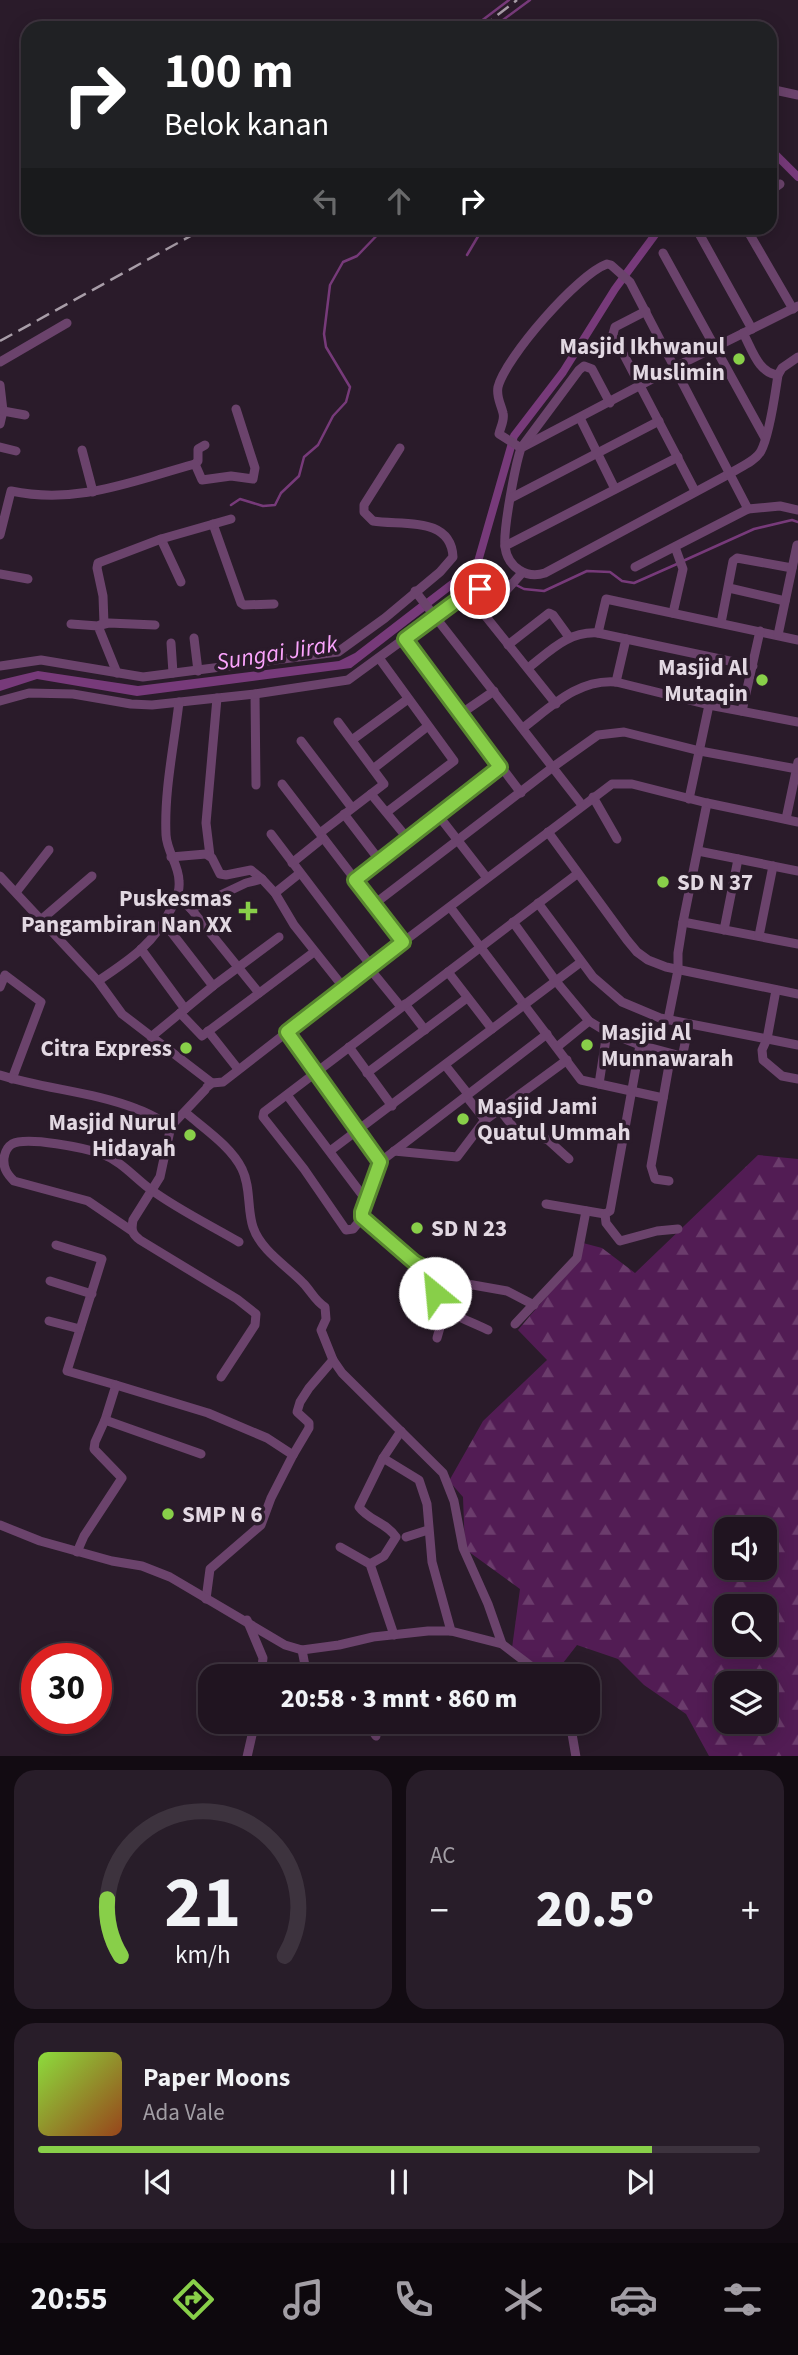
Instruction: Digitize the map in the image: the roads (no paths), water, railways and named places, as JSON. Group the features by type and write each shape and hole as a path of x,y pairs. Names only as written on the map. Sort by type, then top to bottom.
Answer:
{"street":[{"path":"777,90 798,95"},
{"path":"700,235 748,331 761,366 771,374 778,375"},
{"path":"519,447 796,307 750,235"},
{"path":"663,253 765,438"},
{"path":"519,447 500,437 499,431 504,417 498,394 499,383 541,320 573,288 603,265 611,265 626,278 646,311 748,509"},
{"path":"646,311 615,327 613,334 695,491"},
{"path":"0,362 67,323"},
{"path":"520,575 545,573 729,474 757,456 765,438 778,375 782,368 798,358"},
{"path":"520,575 505,546 519,447 581,368 592,369 610,403"},
{"path":"0,386 3,411 0,424"},
{"path":"195,464 202,480 231,475 253,479 255,468 236,409"},
{"path":"3,411 25,415"},
{"path":"580,418 615,489"},
{"path":"511,498 659,421"},
{"path":"0,489 39,496 93,492 195,464 198,461 198,449 205,445"},
{"path":"0,447 16,451"},
{"path":"0,666 41,660 143,677 338,652 385,618 453,557 451,547 443,536 429,526 373,522 363,512 364,505 400,448"},
{"path":"82,450 93,492"},
{"path":"505,546 677,457"},
{"path":"0,535 11,491"},
{"path":"635,568 677,551 748,509 765,506 798,510"},
{"path":"117,673 101,625 103,596 98,563 161,539 232,519"},
{"path":"214,524 241,603 274,604"},
{"path":"161,539 181,582"},
{"path":"778,635 797,545"},
{"path":"673,613 683,565 677,551"},
{"path":"721,623 733,561 737,558 794,566"},
{"path":"0,574 28,579"},
{"path":"0,701 29,693 73,694 131,704 179,702 348,680 405,639 434,614 467,593 480,589 499,593 509,589 520,575"},
{"path":"729,588 785,601"},
{"path":"415,591 582,805"},
{"path":"467,593 556,704"},
{"path":"598,633 606,599 798,640"},
{"path":"508,645 549,613 569,637"},
{"path":"71,624 155,625"},
{"path":"742,711 760,631"},
{"path":"528,668 569,637 585,632 753,666"},
{"path":"194,638 198,671"},
{"path":"405,639 521,793"},
{"path":"616,682 626,639"},
{"path":"172,643 173,673"},
{"path":"379,658 454,761 387,813"},
{"path":"523,728 586,684 600,681 616,682 709,705 798,722"},
{"path":"461,713 494,691"},
{"path":"255,694 256,785"},
{"path":"217,698 206,811 210,856 220,874 226,876 251,870 262,879 275,893 314,952 344,988"},
{"path":"352,740 408,699"},
{"path":"98,981 141,949 165,924 177,896 179,880 166,835 179,702"},
{"path":"689,799 709,705"},
{"path":"292,863 348,811 384,784 338,722"},
{"path":"373,769 428,726"},
{"path":"373,905 591,739 609,733 624,732 700,751 797,766 786,820"},
{"path":"301,741 380,861"},
{"path":"355,880 500,767"},
{"path":"132,1231 133,1220 162,1170 171,1126 208,1087 223,1082 612,784 632,784 798,822"},
{"path":"282,785 403,942"},
{"path":"371,794 408,839"},
{"path":"593,797 617,839"},
{"path":"668,1020 678,970 683,922 707,803"},
{"path":"438,815 487,878"},
{"path":"548,832 637,952 648,960 678,970 798,993"},
{"path":"271,834 371,968 425,1030"},
{"path":"17,891 49,849"},
{"path":"698,851 798,871"},
{"path":"171,857 202,853 210,856"},
{"path":"724,930 738,859"},
{"path":"759,936 773,866"},
{"path":"275,893 300,873"},
{"path":"547,1034 380,1162 362,1217 354,1229 346,1230 304,1169 263,1117 265,1111 577,874"},
{"path":"0,876 17,891 98,981 122,1014 208,1087"},
{"path":"42,919 92,876"},
{"path":"191,909 246,883 262,879"},
{"path":"177,896 191,909 259,993"},
{"path":"537,903 601,986 622,1002 650,1016 798,1045"},
{"path":"450,907 581,1080 663,1098"},
{"path":"513,922 589,1021 607,1032 640,1045 681,1056 689,1024"},
{"path":"683,922 798,944"},
{"path":"165,924 213,986"},
{"path":"151,1037 279,937"},
{"path":"141,949 200,1036 314,952"},
{"path":"330,1151 581,962"},
{"path":"448,972 492,1029"},
{"path":"0,987 5,975 41,1002 12,1079"},
{"path":"776,990 762,1055 765,1064 782,1076 798,1079"},
{"path":"367,1073 467,998"},
{"path":"557,1047 589,1021"},
{"path":"208,1031 238,1069"},
{"path":"287,1032 380,1162"},
{"path":"599,1084 607,1032"},
{"path":"546,1204 605,1214 610,1211 640,1045"},
{"path":"349,1047 392,1106"},
{"path":"668,1181 655,1179 652,1173 671,1054"},
{"path":"394,1151 457,1157 485,1119 567,1060"},
{"path":"445,1065 485,1119"},
{"path":"0,1075 107,1099 141,1110 171,1126"},
{"path":"287,1095 366,1200"},
{"path":"500,1110 514,1128 548,1140 569,1159"},
{"path":"185,1112 226,1149 242,1168 247,1183 253,1227 276,1258 302,1282 318,1303 325,1307 326,1319 321,1330 333,1360 342,1373 443,1474 454,1502 463,1548 502,1644"},
{"path":"221,1377 255,1325 256,1314 237,1299 140,1240 132,1231 88,1201 14,1181 7,1175 4,1165 7,1148 12,1144 37,1141 100,1153 121,1164 152,1190 239,1242"},
{"path":"514,1324 576,1258 586,1211"},
{"path":"605,1214 606,1223 620,1241 657,1231 678,1230"},
{"path":"362,1217 414,1262 433,1273 456,1282 507,1291 534,1304"},
{"path":"56,1245 102,1259 67,1371 208,1413 267,1438 293,1455"},
{"path":"433,1273 435,1293 442,1306 437,1338"},
{"path":"50,1281 92,1294"},
{"path":"442,1306 488,1330"},
{"path":"49,1321 80,1329"},
{"path":"206,1599 210,1569 261,1525 271,1498 309,1428 309,1423 297,1412 299,1402 333,1360"},
{"path":"77,1552 83,1536 122,1478 94,1450 116,1385"},
{"path":"105,1420 201,1454"},
{"path":"370,1564 384,1556 396,1537 359,1507 383,1458 401,1431"},
{"path":"383,1458 419,1480 427,1504 432,1562 451,1631"},
{"path":"0,1525 40,1541 142,1566 170,1577 247,1620 285,1645 302,1650 394,1635 451,1631 502,1644 528,1664"},
{"path":"406,1537 428,1530"},
{"path":"340,1547 370,1564 394,1635"},
{"path":"247,1620 263,1658 262,1664"},
{"path":"302,1650 305,1664"},
{"path":"247,1756 252,1734"},
{"path":"572,1734 576,1756"}],"waterway":[{"path":"481,21 509,0"},
{"path":"502,21 530,0"},
{"name":"Sungai Jirak","path":"777,156 798,177"},
{"path":"231,505 240,499 263,506 275,505 281,493 299,476 304,457 318,445 333,416 346,402 350,387 326,347 324,334 330,285 343,262 357,256 377,235"},
{"path":"467,255 479,235"},
{"name":"Sungai Jirak","path":"421,608 477,565 514,436 563,372 615,289 655,235"},
{"path":"683,561 754,529 792,520 798,522"},
{"path":"477,565 524,589 544,591 587,571 610,572 622,581 634,583 677,564"}],"railway":[{"path":"490,21 517,0"},
{"path":"0,341 192,235"}],"place":[{"name":"Masjid Ikhwanul Muslimin","path":"739,359"},
{"name":"Masjid Al Mutaqin","path":"762,680"},
{"name":"SD N 37","path":"663,882"},
{"name":"Puskesmas Pangambiran Nan XX","path":"248,911"},
{"name":"Masjid Al Munnawarah","path":"587,1045"},
{"name":"Citra Express","path":"186,1048"},
{"name":"Masjid Jami Quatul Ummah","path":"463,1119"},
{"name":"Masjid Nurul Hidayah","path":"190,1135"},
{"name":"SD N 23","path":"417,1228"},
{"name":"SMP N 6","path":"168,1514"}]}
